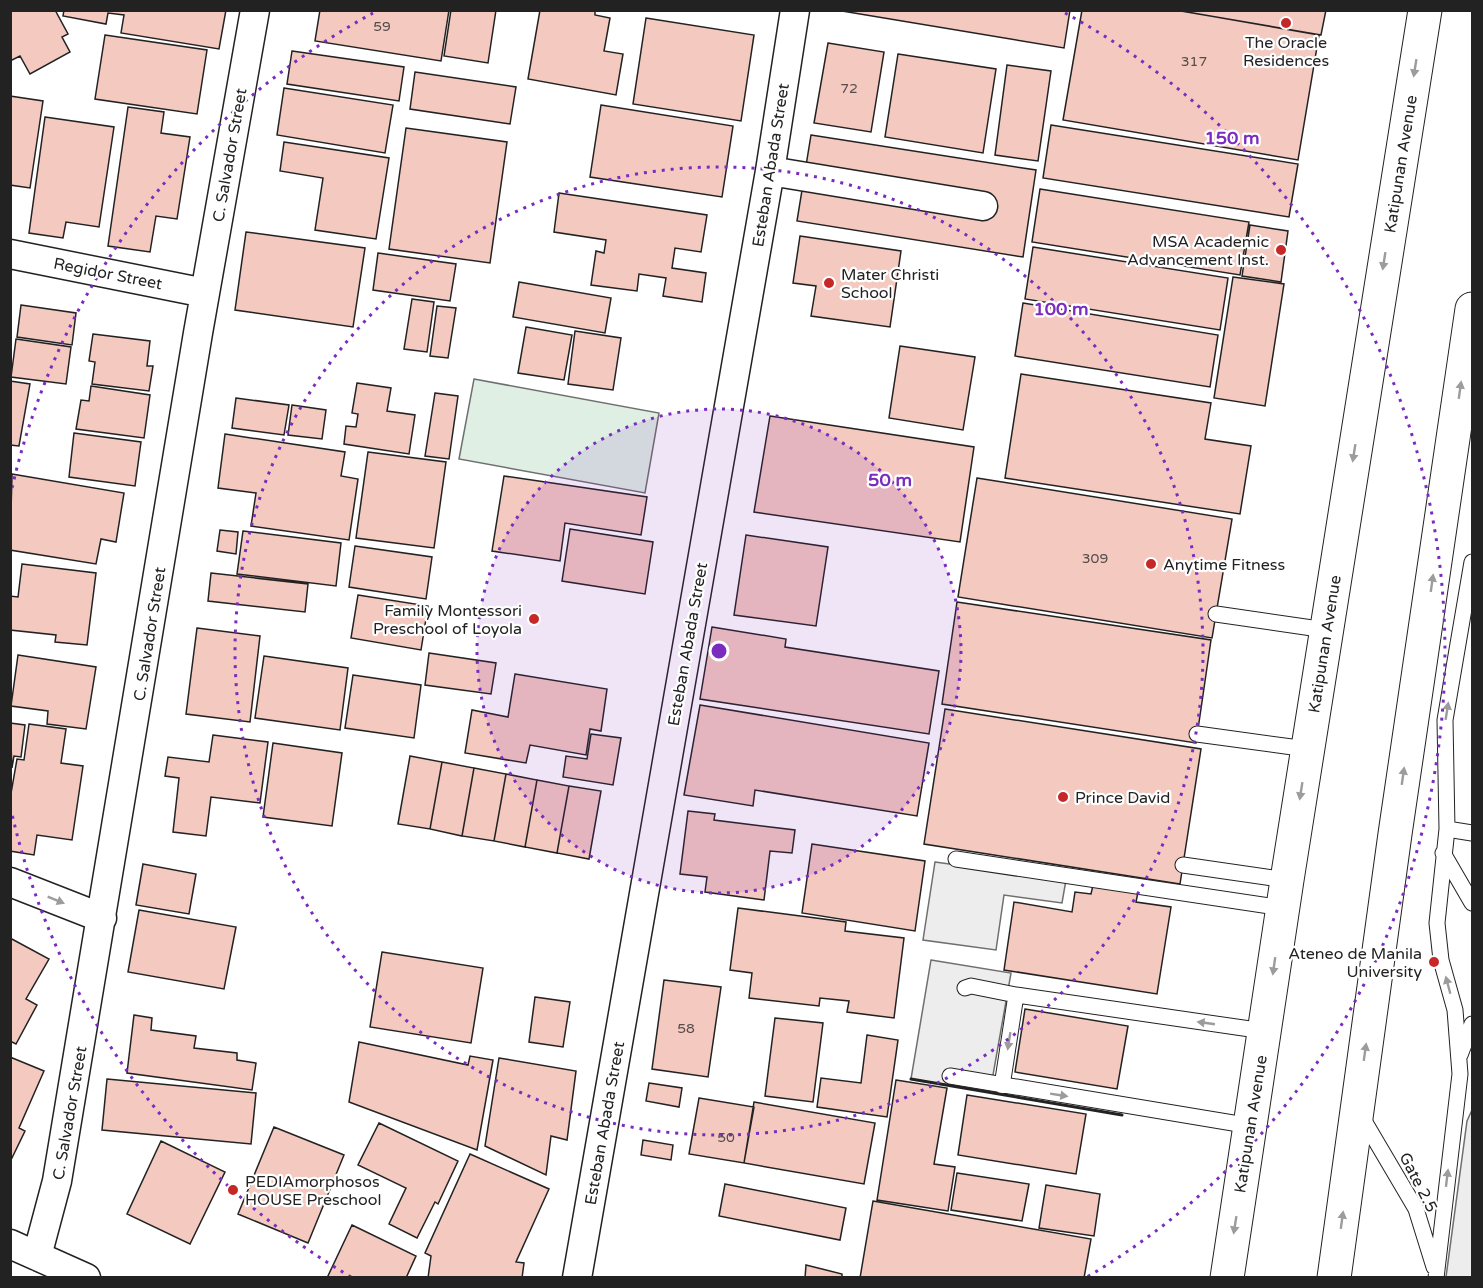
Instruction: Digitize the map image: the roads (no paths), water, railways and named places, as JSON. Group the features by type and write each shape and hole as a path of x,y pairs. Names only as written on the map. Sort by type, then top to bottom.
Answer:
{"main road":[{"name":"Katipunan Avenue","path":"1227,1278 1307,749 1425,10"},
{"path":"1334,1278 1396,822 1473,309"}],"street":[{"name":"C. Salvador Street","path":"38,1256 57,1181 205,293 255,10"},
{"name":"Esteban Abada Street","path":"577,1278 770,171 795,10"},
{"path":"770,171 982,206"},
{"name":"Regidor Street","path":"10,254 205,293"},
{"path":"10,882 102,918"},
{"path":"10,1244 86,1278"}],"lane":[{"path":"1436,1277 1466,1076 1460,1056 1455,1010 1441,960 1437,923 1447,829 1445,720 1473,562"},
{"path":"1216,614 1326,630"},
{"path":"1197,734 1307,749"},
{"path":"1447,829 1473,833"},
{"path":"1443,853 1473,903"},
{"path":"956,859 1285,894"},
{"path":"1183,865 1285,894"},
{"path":"965,987 971,986 1017,995 1264,1031"},
{"path":"1002,1086 1017,995"},
{"path":"1460,1056 1473,1024"},
{"path":"950,1076 1251,1126"},
{"name":"Gate 2.5","path":"1358,1110 1416,1209 1436,1277"}],"place":[{"name":"The Oracle Residences","path":"1286,23"},
{"name":"MSA Academic Advancement Inst.","path":"1281,250"},
{"name":"Mater Christi School","path":"829,283"},
{"name":"Anytime Fitness","path":"1151,564"},
{"name":"Family Montessori Preschool of Loyola","path":"534,619"},
{"name":"Prince David","path":"1063,797"},
{"name":"Ateneo de Manila University","path":"1434,962"},
{"name":"PEDIAmorphosos HOUSE Preschool","path":"233,1190"}]}
